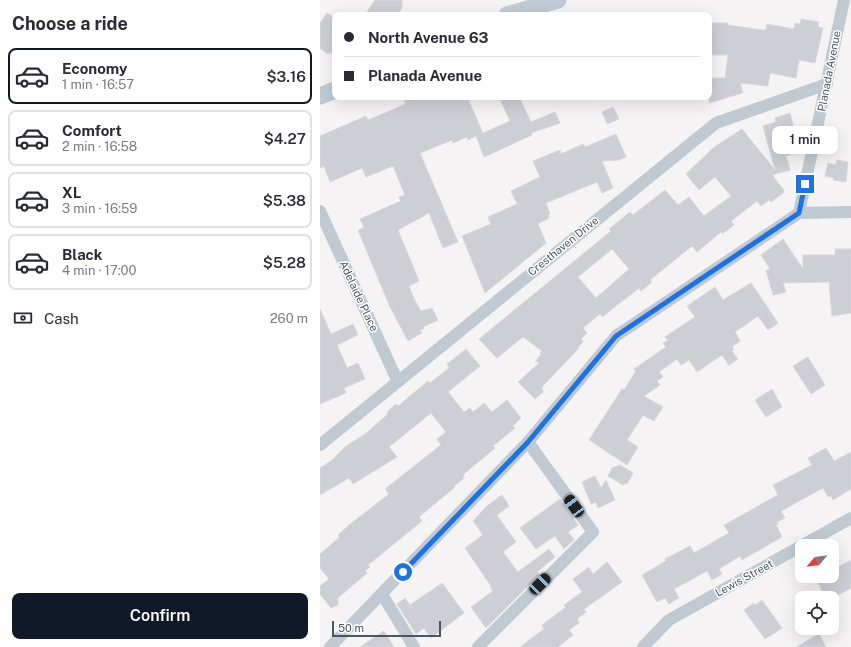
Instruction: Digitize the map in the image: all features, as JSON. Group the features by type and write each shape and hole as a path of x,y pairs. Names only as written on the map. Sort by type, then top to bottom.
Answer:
{"street":[{"path":"517,12 558,0"},
{"name":"Planada Avenue","path":"799,213 844,0"},
{"name":"Cresthaven Drive","path":"320,445 397,380 716,123 827,84"},
{"path":"320,96 332,91"},
{"name":"Adelaide Place","path":"320,211 397,380"},
{"path":"330,647 528,442 616,336 799,213 851,212"},
{"path":"478,647 593,532 528,442"},
{"name":"Lewis Street","path":"643,647 669,620 851,518"},
{"path":"382,594 414,647"}],"building":[{"path":"375,0 402,0 402,8 399,12 367,12"},
{"path":"327,13 332,16 332,54 330,52 328,54 320,48 320,23"},
{"path":"801,19 819,22 818,27 823,28 815,63 799,60 796,78 770,73 768,86 740,83 743,93 709,103 709,100 712,100 712,78 725,78 728,55 712,55 712,23 728,23 728,25 763,30 766,30 767,24 794,29 795,23 800,24"},
{"path":"468,100 483,133 510,121 500,100 520,100 531,122 555,112 560,123 531,133 532,135 484,157 476,136 468,140 467,137 453,143 452,140 420,153 458,242 443,248 429,213 398,230 419,281 409,286 414,299 421,311 432,308 438,320 423,327 424,329 420,330 422,333 408,341 390,307 358,230 364,228 360,219 401,201 399,197 405,195 393,166 366,177 362,168 330,182 324,166 320,168 320,136 366,116 368,120 406,104 404,101"},
{"path":"613,107 619,119 607,124 602,112"},
{"path":"790,113 796,138 791,139 794,153 786,156 790,170 772,175 784,190 783,193 771,202 769,200 761,206 757,201 731,221 734,225 722,234 721,232 697,252 692,246 650,280 652,282 641,291 639,288 602,317 600,314 583,328 587,333 581,339 583,342 578,347 579,348 542,387 543,392 535,399 518,382 539,363 536,361 542,351 523,337 497,358 479,339 611,231 609,229 630,212 633,215 665,190 678,205 689,197 704,216 731,196 715,177 699,190 686,174 713,148 742,129 775,170 763,126 776,122 775,118","holes":["612,249 629,269 596,298 578,277"]},
{"path":"616,134 626,157 618,160 602,161 613,188 602,193 597,182 546,203 550,214 548,215 549,218 538,224 546,243 485,293 462,236 491,224 488,217 517,204 511,191 540,177 533,161 560,150 561,154 583,144 585,147"},
{"path":"837,160 848,162 846,182 833,180 834,178 825,176 828,163 836,165"},
{"path":"783,239 803,269 803,255 835,255 835,249 851,249 851,313 832,316 829,282 783,283 786,292 773,295 766,270 770,269 761,255"},
{"path":"751,283 778,323 768,330 758,316 735,332 740,341 732,347 734,349 732,351 738,359 729,365 722,355 697,372 689,360 681,365 677,359 659,372 663,377 657,381 660,385 644,396 663,407 654,421 643,415 627,440 638,447 627,465 589,440 622,389 624,390 636,371 634,369 666,347 663,343 668,340 665,337 695,317 687,306 715,287 723,300"},
{"path":"320,309 331,334 353,324 358,335 337,345 347,368 358,363 365,379 344,388 346,393 320,404"},
{"path":"466,349 480,366 448,392 464,412 470,408 473,412 484,403 492,412 507,400 521,418 513,426 515,428 493,446 495,448 464,474 463,479 454,486 455,487 419,517 422,521 368,565 370,567 365,571 367,573 338,598 338,605 331,608 320,594 320,586 329,579 320,568 320,554 340,537 338,535 349,525 389,494 385,489 441,445 437,439 446,432 431,413 389,447 397,457 353,484 349,478 320,495 320,468 332,460 345,447 365,434 388,414 387,412 396,404 398,406 428,381 430,383 449,368 447,364"},
{"path":"808,357 825,385 811,394 793,366"},
{"path":"772,389 782,407 766,417 755,400"},
{"path":"826,448 834,461 851,452 851,489 833,500 831,496 828,497 823,488 781,511 785,518 777,522 778,524 776,525 782,537 742,560 740,556 719,569 722,574 712,580 707,571 674,589 679,598 669,604 665,598 657,602 642,575 666,561 665,559 690,546 694,553 729,533 724,525 778,495 773,485 812,465 808,458"},
{"path":"620,465 633,473 627,484 625,483 623,485 608,476 612,468"},
{"path":"595,476 601,488 606,480 615,500 598,508 596,502 591,504 582,482"},
{"path":"502,495 509,506 497,515 516,542 503,552 518,572 549,549 555,557 537,572 539,575 486,628 471,607 493,591 465,548 483,535 473,521 487,506"},
{"path":"560,499 578,525 568,532 574,540 564,549 555,536 536,549 520,528"},
{"path":"851,560 851,588 839,595 839,591 822,591 818,583 839,583 839,566"},
{"path":"607,562 622,582 584,609 586,612 577,619 579,623 569,630 573,635 558,647 520,647 544,629 542,625 566,607 564,605 582,592 573,579 589,567 593,574"},
{"path":"442,583 464,613 431,638 424,628 416,634 397,604 405,598 410,605"},
{"path":"762,600 782,628 765,639 744,610 754,603 755,605"},
{"path":"384,631 394,647 360,647"},
{"path":"820,635 826,647 796,647"}],"route":[{"path":"403,572 528,442 616,336 799,213 805,184"}]}
